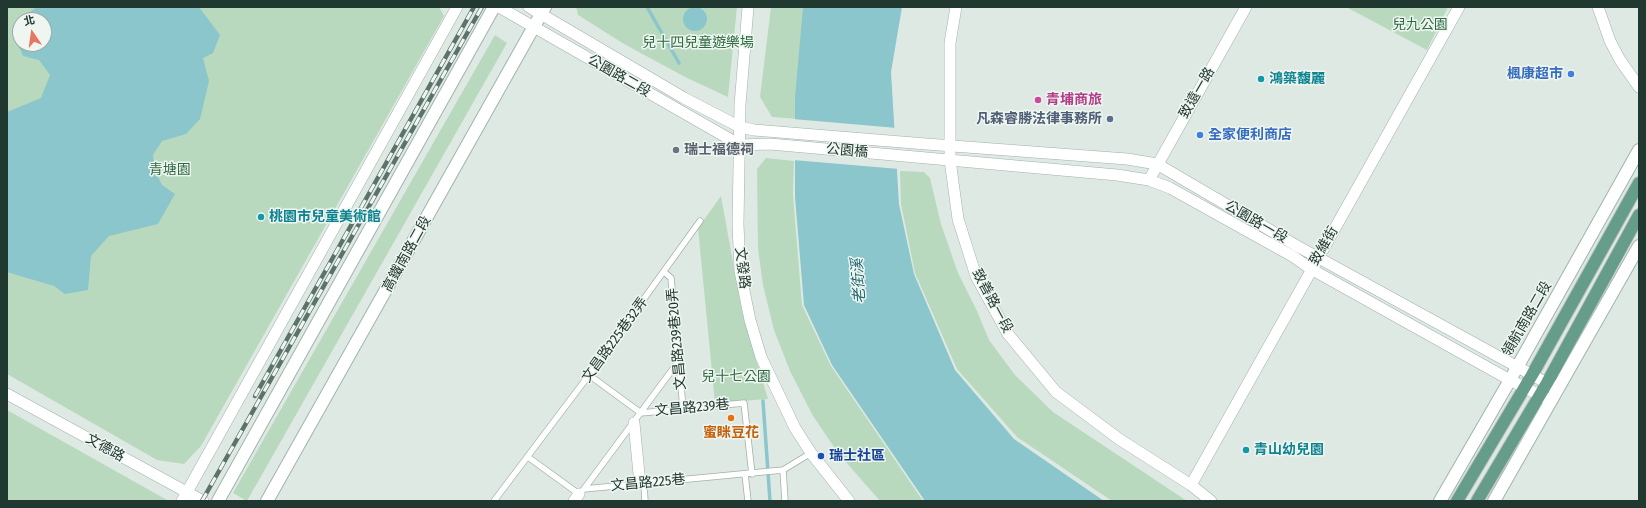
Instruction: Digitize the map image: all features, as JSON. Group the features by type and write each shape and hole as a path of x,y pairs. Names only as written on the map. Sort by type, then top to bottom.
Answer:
{"main road":[{"path":"1457,501 1532,375 1639,183"},
{"path":"1477,501 1547,383 1639,215"}],"street":[{"path":"184,497 457,7"},
{"path":"218,501 494,7"},
{"name":"公園路二段","path":"499,7 740,145"},
{"name":"公園路二段","path":"529,7 543,11 677,94 740,127"},
{"name":"文發路","path":"748,7 740,105 738,256 750,320 760,357 776,391 810,453 850,501"},
{"name":"致善路一段","path":"956,7 950,43 950,160 958,219 976,276 1008,334 1056,392 1118,439 1191,486 1211,501"},
{"name":"致遠一路","path":"1149,180 1246,7"},
{"name":"致維街","path":"1191,486 1311,269 1459,7"},
{"path":"1598,7 1610,41 1620,60 1639,87"},
{"name":"高鐵南路二段","path":"267,501 543,11"},
{"name":"公園橋","path":"740,127 926,144"},
{"name":"公園橋","path":"740,145 770,144 925,158"},
{"name":"公園路一段","path":"926,144 1127,159 1157,164 1318,257 1558,390"},
{"name":"領航南路二段","path":"1440,501 1510,380 1639,150"},
{"name":"公園路一段","path":"925,158 1117,175 1149,180 1170,188 1294,257 1311,269 1524,388 1551,401"},
{"path":"1494,501 1639,246"},
{"name":"文德路","path":"7,394 184,497 202,501"},
{"path":"634,423 642,484"}],"lane":[{"name":"文昌路225巷32弄","path":"494,501 589,375 700,221"},
{"name":"文昌路239巷20弄","path":"664,272 671,278 678,362 684,408"},
{"path":"528,457 579,495 678,362"},
{"path":"589,375 641,413"},
{"name":"文昌路239巷","path":"641,413 744,403 752,474"},
{"path":"785,501 783,470 810,453"},
{"name":"文昌路225巷","path":"579,495 642,484 783,470"},
{"path":"745,474 748,501"},
{"path":"642,484 645,501"}],"green space":[{"name":"青塘園","path":"7,7 439,7 444,16 201,446 184,464 157,460 7,374"},
{"name":"兒十四兒童遊樂場","path":"576,7 737,7 728,97 687,78 624,44 578,15"},
{"path":"771,7 804,7 798,119 772,117 760,97"},
{"name":"兒九公園","path":"1346,7 1448,7 1427,50"},
{"path":"495,35 507,43 247,501 233,493"},
{"path":"766,158 794,161 793,195 802,305 831,366 923,501 880,501 838,453 813,416 790,371 774,330 763,285 758,249 757,169"},
{"path":"900,171 924,172 930,178 941,224 958,273 977,311 989,340 1015,375 1053,412 1187,501 1112,501 1017,437 957,369 915,273 901,204"},
{"name":"兒十七公園","path":"721,196 742,312 768,399 715,403 698,228"},
{"path":"7,410 167,500 7,501"}],"water":[{"path":"37,7 199,7 220,35 213,53 203,58 209,81 200,119 186,134 162,141 153,155 155,171 162,185 175,194 158,224 109,236 91,256 88,290 65,294 54,286 7,272 7,112 41,98 50,75 39,60 23,56 21,52 52,52 52,12 30,12"},
{"path":"695,7 703,11 707,19 703,27 695,31 687,27 683,19 687,11"},
{"name":"老街溪","path":"803,7 902,7 891,72 899,204 914,274 955,370 1014,439 1104,501 925,501 832,365 804,305 795,197 795,98"}],"pier":[{"path":"793,119 897,128 899,169 793,160"}],"waterway":[{"path":"647,7 679,63"},
{"path":"763,401 770,501"}],"railway":[{"path":"255,396 474,7"},
{"path":"202,501 482,7"}],"place":[{"name":"楓康超市","path":"1571,74"},
{"name":"鴻築馥麗","path":"1261,79"},
{"name":"青埔商旅","path":"1038,100"},
{"name":"凡森睿勝法律事務所","path":"1110,119"},
{"name":"全家便利商店","path":"1200,135"},
{"name":"瑞士福德祠","path":"676,150"},
{"name":"桃園市兒童美術館","path":"261,217"},
{"name":"蜜眯豆花","path":"731,418"},
{"name":"青山幼兒園","path":"1246,450"},
{"name":"瑞士社區","path":"821,456"}]}
